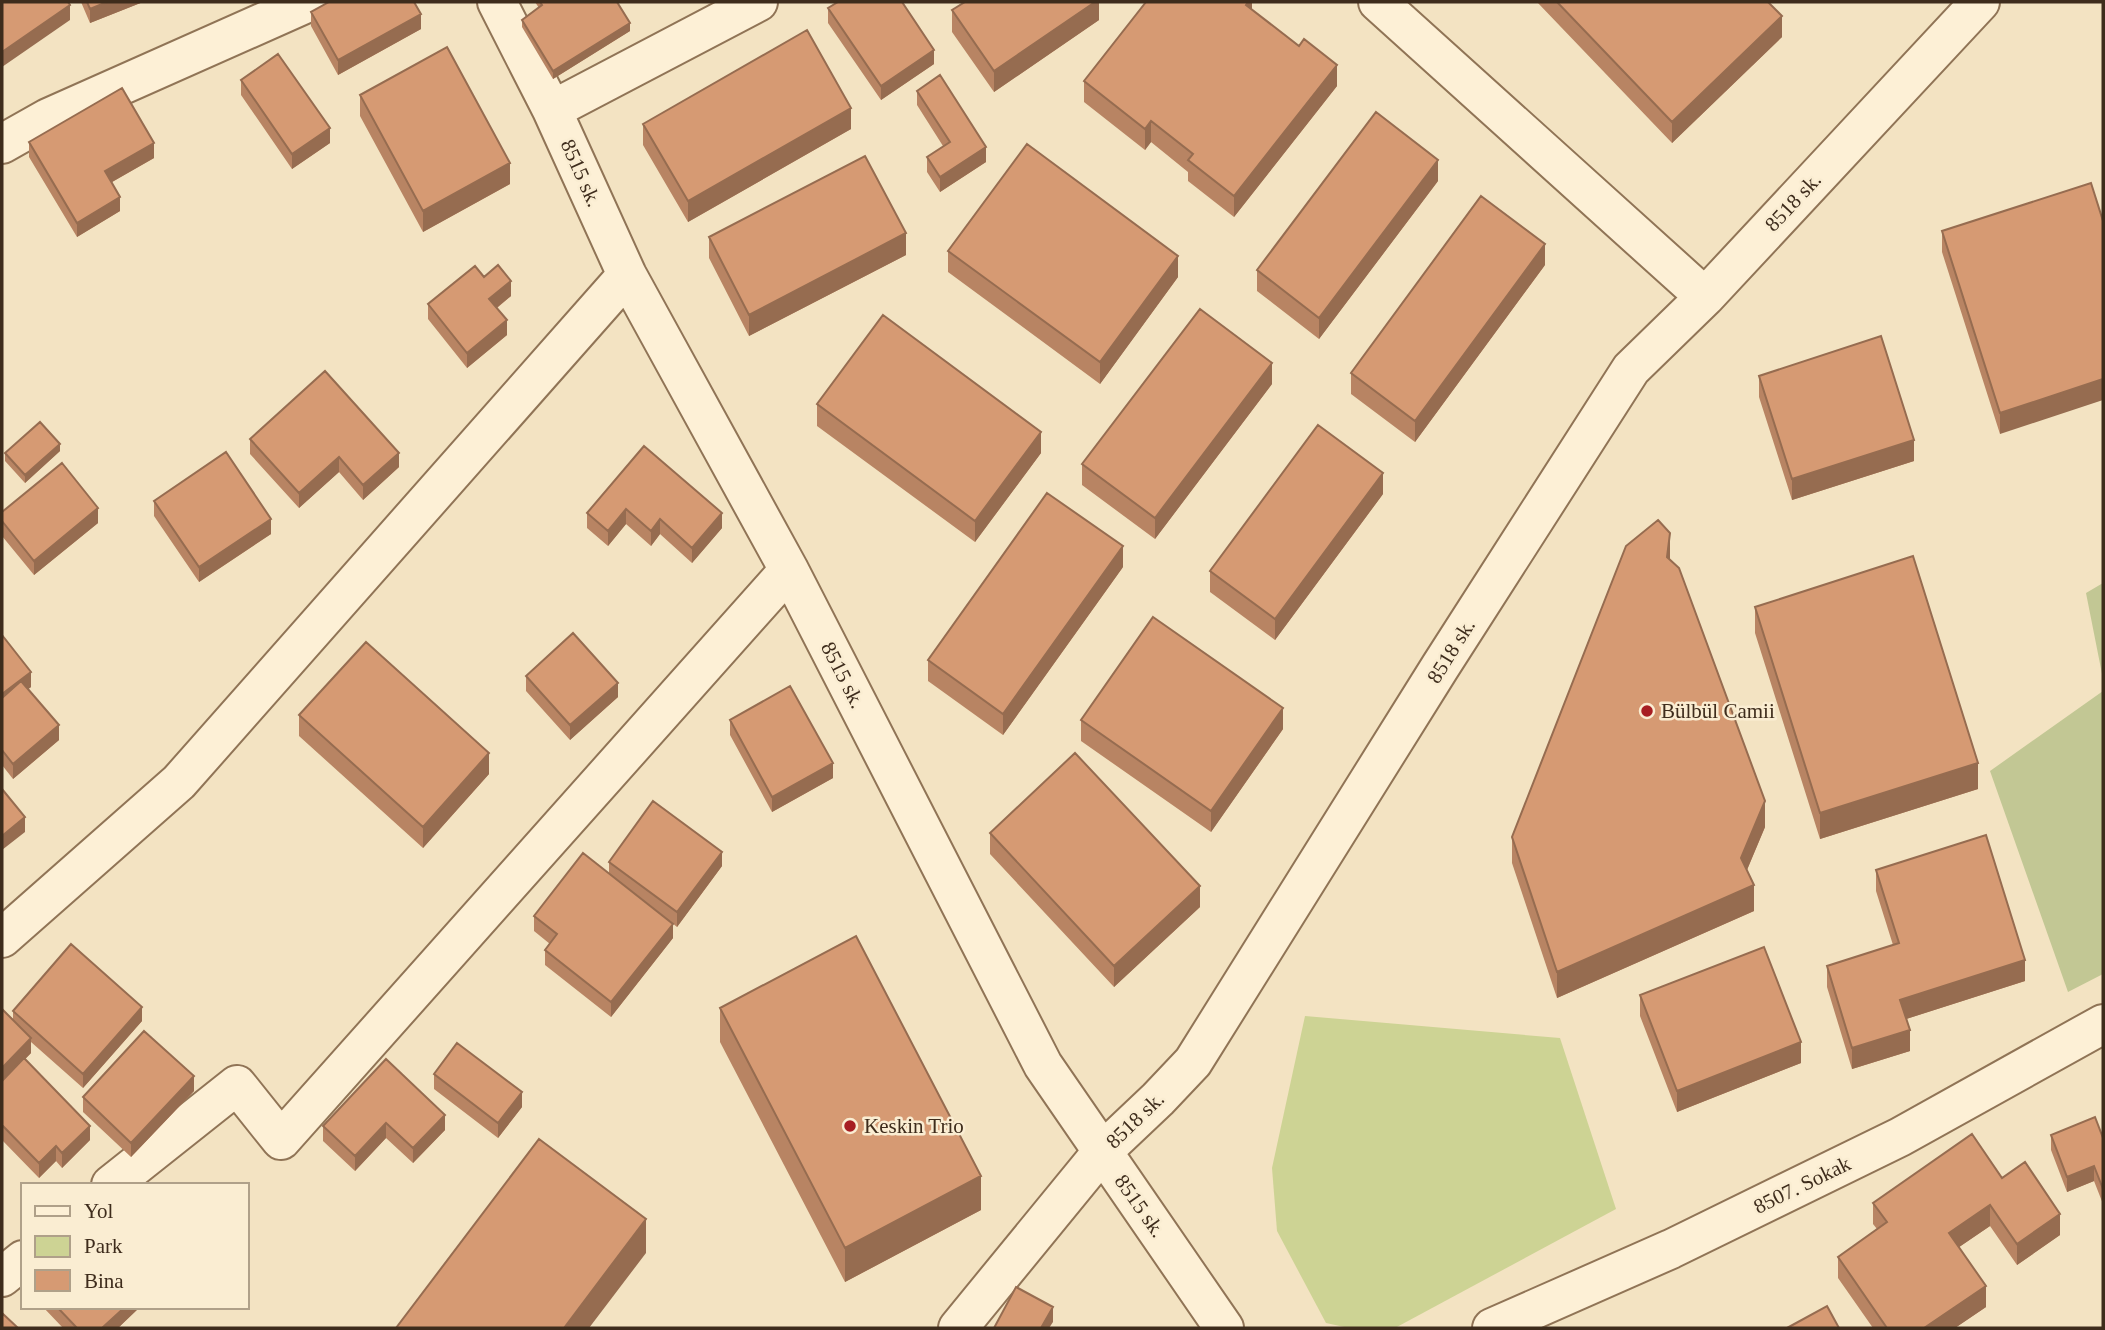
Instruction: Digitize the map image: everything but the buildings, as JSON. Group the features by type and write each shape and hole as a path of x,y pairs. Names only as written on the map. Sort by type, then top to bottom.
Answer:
{"street":[{"path":"2,144 48,118 309,2"},
{"name":"8515 sk.","path":"498,2 552,110 627,275 789,570 1043,1065 1224,1328"},
{"path":"552,110 758,2"},
{"path":"1378,2 1705,297"},
{"name":"8518 sk.","path":"958,1328 1102,1152 1194,1062 1440,667 1630,369 1705,297 1980,2"},
{"path":"2,938 179,782 627,275"},
{"path":"114,1183 237,1085 281,1140 789,570"},
{"name":"8507. Sokak","path":"1492,1328 1671,1250 1900,1137 2103,1024"},
{"path":"2,1278 21,1262"}],"green space":[{"path":"2103,583 2103,679 2086,593"},
{"path":"2103,691 2103,974 2068,992 1990,771"},
{"path":"1305,1016 1560,1038 1616,1209 1395,1328 1349,1328 1326,1323 1277,1231 1272,1168"}],"place":[{"name":"Bülbül Camii","path":"1647,711"},
{"name":"Keskin Trio","path":"850,1126"}]}
